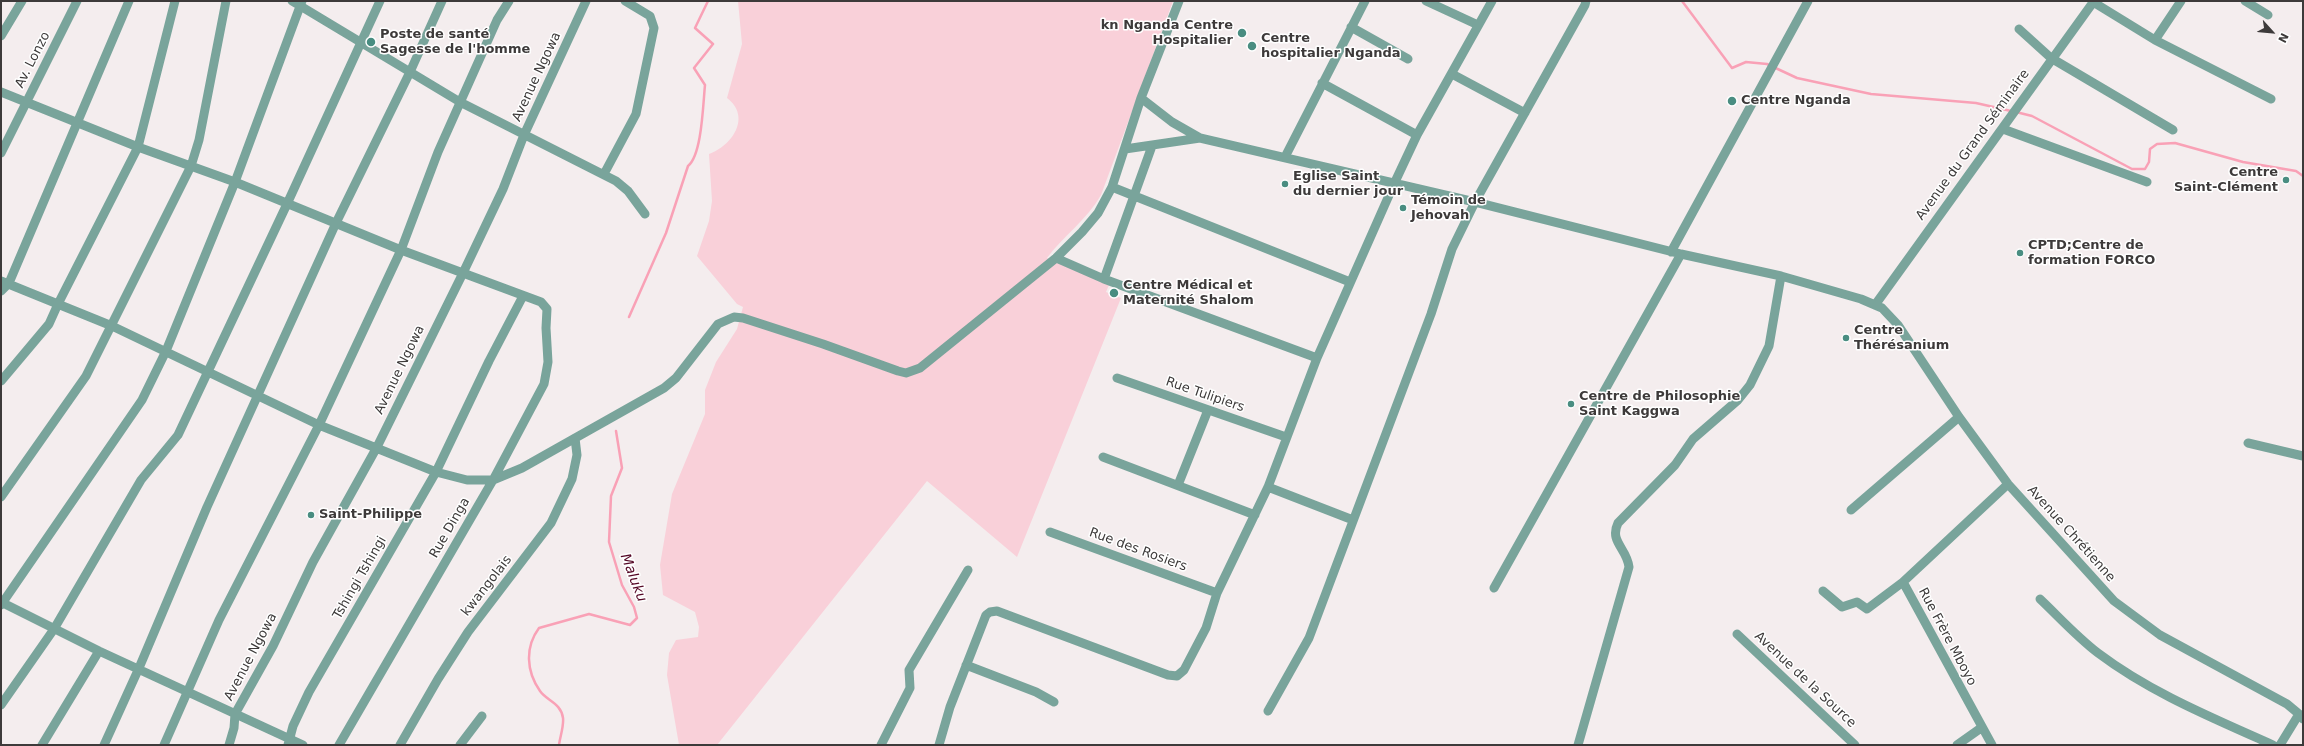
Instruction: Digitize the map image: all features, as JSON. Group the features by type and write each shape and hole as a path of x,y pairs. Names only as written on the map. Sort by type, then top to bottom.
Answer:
{"street":[{"path":"1,36 22,1"},
{"name":"Av. Lonzo","path":"1,153 77,1"},
{"path":"1,291 78,122 129,1"},
{"path":"1,381 50,324 58,304 138,147 175,1"},
{"path":"1,497 86,376 191,166 199,140 226,1"},
{"path":"292,1 301,3 460,102 604,174 628,191 645,214"},
{"path":"1,705 54,629 141,480 178,435 287,204 360,41 380,1"},
{"path":"104,745 139,668 207,507 259,397 336,223 410,72 442,1"},
{"path":"164,745 222,613 319,425 401,250 438,152 497,20 509,1"},
{"name":"Avenue Ngowa","path":"229,745 234,728 235,714 273,646 313,562 377,447 463,273 503,189 524,135 586,1"},
{"path":"604,174 636,114 654,28 650,16 625,1"},
{"path":"5,282 112,326 319,425 377,447 436,472 467,480 493,480 522,468 612,419 671,383 713,329 724,320 734,317 743,318 823,344 898,371 913,371 929,361 1056,258 1090,224 1106,201 1141,98 1179,1"},
{"path":"1285,157 1365,1"},
{"path":"1426,1 1478,25"},
{"path":"939,745 950,706 986,615 994,611 1176,676 1184,670 1206,628 1217,593 1268,487 1317,358 1394,184 1417,135 1492,1"},
{"path":"1268,711 1309,638 1431,314 1449,255 1476,202 1586,5 1586,1"},
{"path":"1671,252 1808,1"},
{"path":"2156,40 2181,1"},
{"path":"2245,1 2268,15"},
{"path":"2093,2 2156,40 2271,99"},
{"name":"Avenue du Grand Séminaire","path":"1875,305 2004,127 2051,58 2093,2"},
{"path":"301,3 235,182 166,351 136,410 1,603 188,691 289,742 303,745"},
{"path":"1352,27 1408,59"},
{"path":"2019,29 2051,58 2173,130"},
{"path":"1452,74 1525,113"},
{"path":"1322,83 1417,135"},
{"path":"1,92 138,147 235,182 401,250 523,296"},
{"path":"1141,98 1172,122 1200,138"},
{"path":"2004,127 2147,182"},
{"path":"1125,148 1152,146 1200,138"},
{"name":"Avenue Chrétienne","path":"1200,138 1476,202 1671,252 1781,276 1861,299 1882,308 1898,325 1959,417 2008,484 2124,609 2160,635 2287,704 2301,717"},
{"path":"1104,279 1152,146"},
{"path":"1112,187 1350,282"},
{"path":"1494,588 1681,254"},
{"path":"1056,258 1104,279 1317,358"},
{"path":"1579,742 1629,567 1628,560 1614,536 1615,529 1618,523 1675,465 1693,439 1738,400 1750,385 1769,346 1781,276"},
{"name":"Rue Dinga","path":"339,745 493,480 546,377 548,362 546,328 548,313 545,306 541,302 523,296"},
{"name":"Tshingi Tshingi","path":"289,742 293,726 309,692 436,472 489,361 523,296"},
{"name":"Rue Tulipiers","path":"1117,378 1286,437"},
{"path":"1178,486 1208,410"},
{"path":"1851,510 1959,417"},
{"name":"kwangolais","path":"400,745 438,679 468,632 551,523 574,472 577,455 575,438"},
{"path":"2248,443 2303,456"},
{"path":"1103,457 1255,515"},
{"name":"Rue Frère Mboyo","path":"1992,745 1981,728 1903,582 2008,484"},
{"path":"1268,487 1354,520"},
{"name":"Rue des Rosiers","path":"1050,532 1217,593"},
{"path":"881,745 910,688 909,670 968,570"},
{"path":"1823,591 1842,607 1857,602 1867,609 1903,582"},
{"path":"2040,599 2099,653 2153,687 2184,705 2273,745"},
{"name":"Avenue de la Source","path":"1737,634 1855,745"},
{"path":"42,745 99,650"},
{"path":"966,665 1036,692 1054,702"},
{"path":"460,745 482,716"},
{"path":"2280,745 2301,717"},
{"path":"1956,745 1981,728"}],"shaded area":[{"path":"738,1 1173,1 1101,195 1089,212 1047,258 1109,285 1106,292 1121,298 1017,557 927,481 717,745 679,745 667,675 669,653 676,640 698,637 699,627 695,612 663,595 660,565 672,494 705,414 705,390 716,362 737,329 743,307 737,304 697,256 709,221 712,201 709,154 725,145 736,130 738,122 738,114 734,106 727,98 742,44"}],"waterway":[{"path":"629,317 666,233 688,166 693,160 699,141 705,85 694,68 713,44 695,28 708,1"},
{"path":"1682,1 1732,68 1746,62 1767,64 1797,78 1871,94 1976,103 2011,111"},
{"path":"2016,112 2032,116 2132,169 2145,169 2149,162 2150,149 2157,144 2175,143 2243,162 2296,171 2303,176"},
{"name":"Maluku","path":"559,745 563,724 562,713 560,709 540,691 535,683 530,667 529,651 534,635 539,628 589,614 630,625 637,618 634,607 622,585 609,542 611,496 622,468 616,431"}],"place":[{"name":"kn Nganda Centre Hospitalier","path":"1242,33"},
{"name":"Poste de santé Sagesse de l'homme","path":"371,42"},
{"name":"Centre hospitalier Nganda","path":"1252,46"},
{"name":"Centre Nganda","path":"1732,101"},
{"name":"Centre Saint-Clément","path":"2286,180"},
{"name":"Eglise Saint du dernier jour","path":"1285,184"},
{"name":"Témoin de Jehovah","path":"1403,208"},
{"name":"CPTD;Centre de formation FORCO","path":"2020,253"},
{"name":"Centre Médical et Maternité Shalom","path":"1114,293"},
{"name":"Centre Thérésanium","path":"1846,338"},
{"name":"Centre de Philosophie Saint Kaggwa","path":"1571,404"},
{"name":"Saint-Philippe","path":"311,515"}]}
